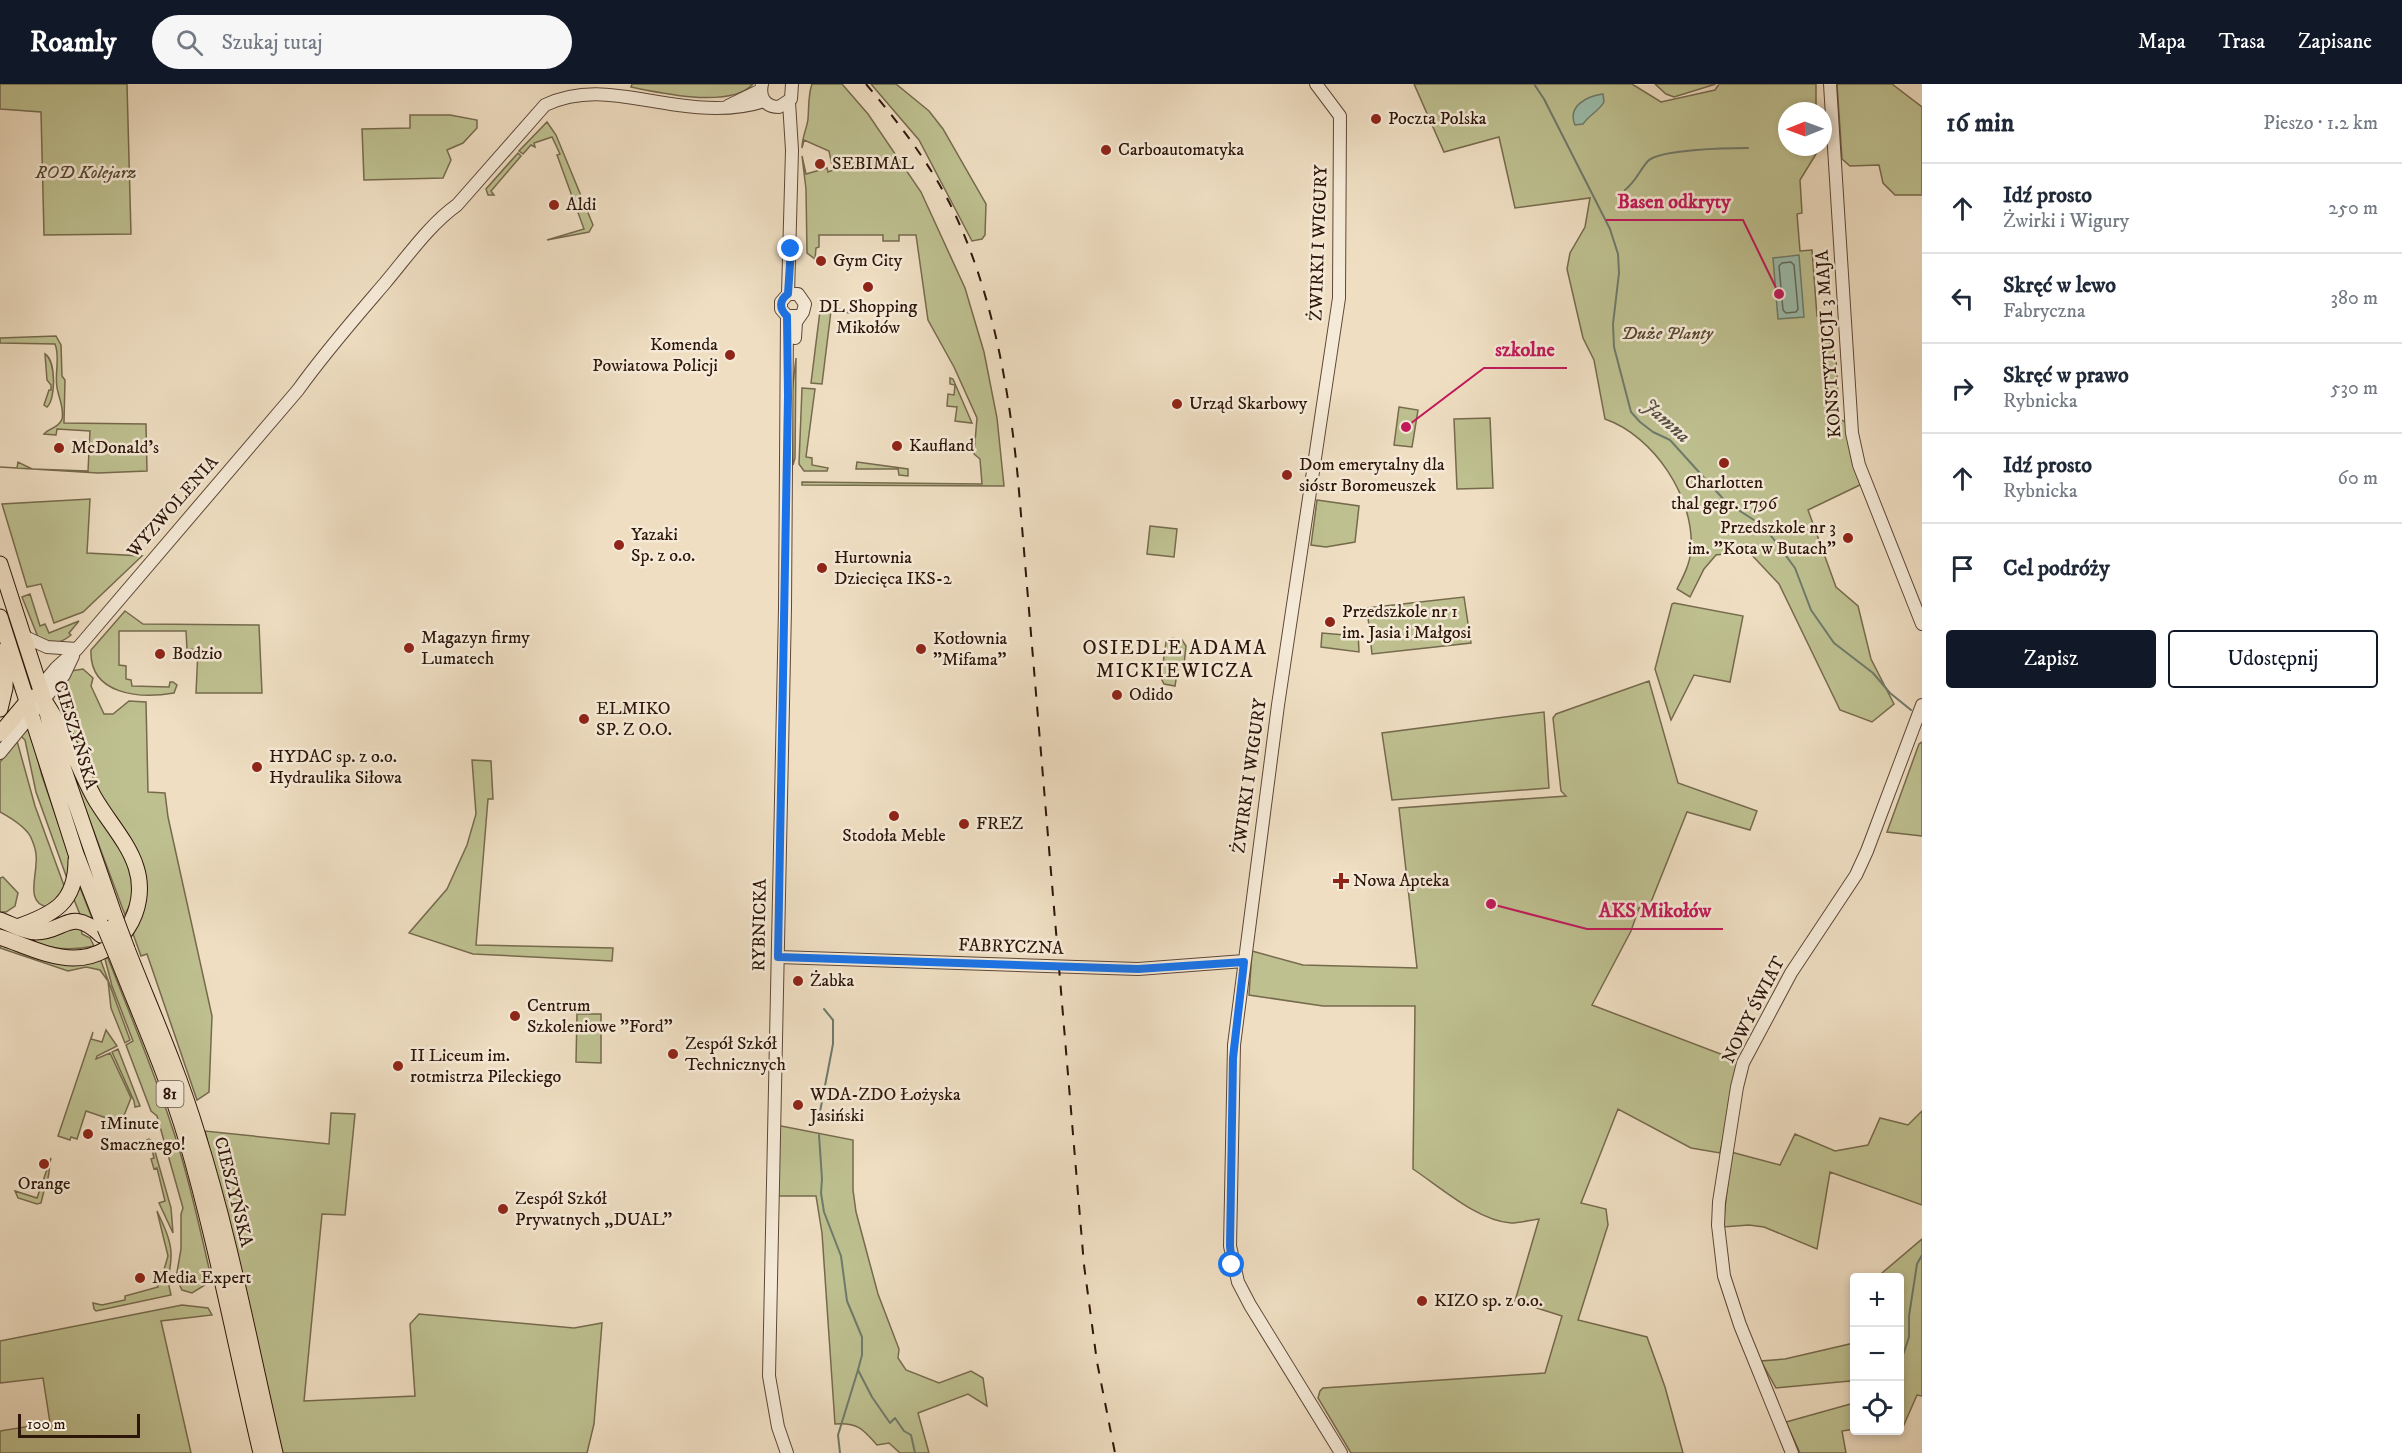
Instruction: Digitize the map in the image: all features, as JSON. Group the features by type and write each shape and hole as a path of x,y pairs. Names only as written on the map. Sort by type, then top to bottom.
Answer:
{"main road":[{"name":"CIESZYŃSKA","path":"0,564 42,693 107,927"},
{"name":"CIESZYŃSKA","path":"0,617 76,854 107,927"},
{"path":"0,709 5,688 6,637"},
{"path":"0,734 30,708 42,693 95,799 136,867 140,888 138,910 129,927 116,942 95,954 76,958 59,956 0,937"},
{"path":"18,927 42,919 65,900 76,871 76,854"},
{"path":"0,920 37,932 75,921 107,927"},
{"name":"81","path":"107,927 122,952"},
{"name":"CIESZYŃSKA","path":"122,952 185,1137 212,1238 261,1453"},
{"name":"CIESZYŃSKA","path":"122,952 183,1089 197,1133 222,1225 275,1453"}],"street":[{"name":"ŻWIRKI I WIGURY","path":"1316,84 1340,116 1339,298 1278,705 1244,962 1232,1074 1230,1246 1232,1265 1250,1305 1341,1453"},
{"name":"KONSTYTUCJI 3 MAJA","path":"1830,84 1851,433 1859,465 1922,624"},
{"path":"793,294 792,150 784,105 794,86"},
{"name":"WYZWOLENIA","path":"42,693 64,675 76,649 298,390 317,363 412,250 457,205 544,105 563,95 592,89 611,90 676,105 706,108 728,106 762,92"},
{"path":"762,92 774,107 784,105"},
{"path":"793,294 803,298 805,306 793,316 782,312 781,305 783,298 793,294"},
{"name":"RYBNICKA","path":"788,1453 773,1406 769,1376 788,396 796,322 793,316"},
{"path":"23,636 46,647 76,649"},
{"name":"NOWY ŚWIAT","path":"1792,1453 1740,1325 1724,1276 1718,1225 1719,1202 1737,1087 1743,1063 1791,973 1860,867 1922,705"},
{"path":"0,753 30,708"},
{"name":"FABRYCZNA","path":"778,957 1138,969 1244,962"}],"green space":[{"name":"ROD Kolejarz","path":"0,84 127,84 131,234 44,235 41,112 0,109"},
{"path":"632,84 753,84 742,92 712,98 659,93 631,87"},
{"path":"812,84 842,84 868,114 921,192 965,288 984,352 997,418 1004,486 802,485 802,482 982,484 980,459 974,454 977,418 954,367 928,320 916,235 899,235 899,241 883,241 883,235 819,235 819,247 816,248 815,259 807,253 806,189 802,156 806,174 827,168 828,172 833,170 829,151 804,140 802,148"},
{"path":"871,84 896,84 929,111 943,129 986,204 985,235 982,239 972,241 919,140"},
{"name":"Duże Planty","path":"1414,84 1632,84 1661,102 1715,90 1719,84 1816,84 1816,102 1778,102 1778,156 1815,156 1800,180 1802,213 1797,214 1800,251 1812,250 1817,316 1821,316 1822,325 1836,358 1839,419 1846,422 1862,484 1808,510 1836,587 1858,606 1871,659 1894,704 1872,722 1840,710 1779,584 1748,551 1716,555 1704,569 1690,597 1677,589 1688,565 1691,550 1686,510 1668,471 1655,454 1623,427 1605,419 1594,360 1583,338 1567,269 1570,253 1585,227 1590,198 1515,208 1499,137 1444,152"},
{"path":"1655,84 1716,84 1674,97 1666,94"},
{"path":"1837,84 1892,84 1922,107 1922,195 1895,195 1883,183 1879,165 1850,166 1842,159"},
{"path":"410,115 450,115 477,120 477,128 463,143 447,150 451,160 443,178 364,180 362,129 410,128"},
{"path":"547,122 556,135 593,225 589,232 547,240 584,229 557,155 560,154 552,137 534,143 535,147 531,145 523,154 519,151"},
{"path":"518,153 521,156 491,191 494,195 488,195 486,189"},
{"path":"837,309 850,311 850,313 831,311 822,384 811,383 820,311"},
{"path":"56,336 61,345 62,376 65,380 64,423 146,424 147,471 98,473 34,469 88,471 90,431 57,429 56,435 44,434 59,424 62,419 62,405 56,380 57,350 55,344 0,343 0,338"},
{"path":"45,354 49,358 54,380 52,396 47,407 44,405 51,385 47,380"},
{"path":"796,358 795,458 793,465 792,393"},
{"path":"950,378 953,379 972,423 955,421 957,407 947,406 948,394 954,395 955,385 950,384"},
{"path":"802,388 815,389 806,457 812,458 812,465 828,468 827,471 804,471 799,464"},
{"path":"1399,407 1418,410 1412,447 1394,445"},
{"path":"1490,418 1493,488 1457,489 1454,419"},
{"path":"18,462 32,469 0,467 17,468"},
{"path":"857,462 908,469 908,476 899,475 898,469 856,469"},
{"path":"90,499 87,553 142,556 83,612 54,623 41,584 27,587 2,504"},
{"path":"1317,500 1359,506 1355,542 1326,547 1311,545"},
{"path":"1150,526 1177,529 1174,557 1147,554"},
{"path":"30,594 40,626 45,624 49,633 79,621 69,633 71,635 63,641 55,642 38,637 22,597"},
{"path":"1464,597 1471,643 1372,654 1367,608"},
{"path":"1674,603 1743,616 1730,682 1694,675 1671,720 1655,669"},
{"path":"125,611 143,624 259,625 262,693 196,693 198,650 187,649 186,631 119,631 119,665 126,666 126,679 131,680 132,686 169,687 170,682 173,682 177,685 174,693 132,694 107,685 98,677 93,665 91,650"},
{"path":"1346,630 1358,631 1359,652 1321,647 1322,633 1345,635"},
{"path":"1172,638 1182,640 1186,646 1184,665 1178,667 1175,686 1164,684 1161,678 1166,642"},
{"path":"83,669 93,678 91,686 104,714 113,714 129,701 146,702 148,792 165,793 168,817 212,1016 209,1092 197,1100 147,954 141,956 132,931 145,895 88,779 59,704 59,693 71,671"},
{"path":"1649,681 1678,783 1757,811 1750,830 1687,812 1649,907 1639,908 1631,931 1592,1005 1739,1061 1720,1153 1691,1148 1618,1109 1581,1203 1606,1209 1608,1225 1578,1320 1647,1337 1665,1387 1683,1453 1351,1453 1318,1398 1323,1388 1545,1373 1562,1316 1515,1301 1539,1219 1518,1223 1498,1221 1473,1210 1413,1169 1415,1006 1323,1006 1249,995 1252,951 1303,965 1417,968 1399,808 1566,796 1561,791 1553,718 1556,714"},
{"path":"1544,712 1549,788 1392,800 1382,733"},
{"path":"30,730 42,776 69,854 71,867 69,884 36,792 25,740 21,736"},
{"path":"17,741 35,806 66,891 48,907 41,905 35,896 36,857 30,836 19,824 0,812 0,762"},
{"path":"1922,742 1922,836 1887,832 1919,744"},
{"path":"472,760 491,761 493,799 488,799 476,945 613,948 612,961 473,954 409,933 447,889 467,845 476,814"},
{"path":"79,779 131,865 134,895 125,915 75,781"},
{"path":"3,877 18,893 15,906 6,912 0,912 0,878"},
{"path":"79,885 92,920 81,917 73,897"},
{"path":"71,925 81,928 82,934 90,938 94,946 57,948 0,931 0,928 7,931"},
{"path":"0,943 100,959 130,1040 125,1043 111,1008 108,981 100,970 86,967 68,971 0,948"},
{"path":"108,958 164,1103 192,1197 210,1273 205,1285 192,1293 182,1290 176,1278 181,1249 183,1208 157,1116 151,1111 126,1045 133,1041 112,986 105,959"},
{"path":"577,1014 601,1014 601,1063 576,1062"},
{"path":"106,1030 117,1046 97,1056 96,1059 110,1053 131,1098 121,1123 86,1111 77,1139 71,1137 70,1140 58,1136 93,1032 91,1039 102,1042"},
{"path":"118,1049 140,1106 135,1107 112,1052"},
{"path":"1922,1111 1922,1205 1830,1172 1817,1249 1764,1227 1749,1225 1723,1227 1731,1152 1780,1165 1795,1134 1835,1151 1868,1145 1880,1118 1908,1125"},
{"path":"331,1113 355,1114 345,1215 322,1214 304,1401 415,1396 410,1324 419,1314 574,1328 602,1323 594,1424 587,1453 281,1453 205,1131 329,1144"},
{"path":"776,1125 853,1140 853,1190 856,1212 878,1294 899,1349 898,1358 906,1370 939,1383 971,1371 983,1378 987,1406 968,1394 918,1413 929,1453 900,1453 889,1443 877,1445 859,1428 849,1424 835,1424 822,1233 816,1196 777,1196"},
{"path":"149,1139 152,1141 171,1208 173,1233 159,1203 165,1201 157,1168 154,1169 151,1159 154,1158 150,1141 144,1142"},
{"path":"51,1158 48,1178 42,1187 44,1191 41,1203 37,1204 18,1198 15,1191 37,1198"},
{"path":"157,1211 170,1247 171,1295 96,1311 93,1303 102,1305 125,1300 125,1296 158,1287 156,1280 159,1272 163,1273 168,1256"},
{"path":"1922,1239 1922,1396 1917,1395 1904,1425 1904,1273 1882,1273"},
{"path":"182,1305 208,1308 212,1315 161,1321 191,1453 0,1453 0,1431 50,1423 43,1378 0,1383 0,1341"},
{"path":"1850,1344 1850,1381 1776,1388 1761,1361 1785,1359"},
{"path":"1850,1404 1850,1430 1842,1431 1846,1453 1800,1453 1786,1422"}],"water":[{"path":"1603,94 1604,102 1599,108 1583,124 1575,125 1573,118 1576,107 1591,97"},
{"path":"1799,255 1804,317 1778,319 1773,258"}],"waterway":[{"name":"Jamna","path":"1534,84 1544,99 1610,229 1618,254 1619,273 1613,324 1614,347 1631,412 1653,432 1670,440 1726,502 1757,522 1772,537 1795,568 1811,610 1834,643 1873,673 1890,693 1911,710"},
{"path":"1625,190 1648,161 1655,157 1696,150 1748,148"},
{"path":"819,1117 833,1044 833,1020 824,1009"},
{"path":"819,1135 824,1212 841,1256 847,1301 862,1337 862,1355 838,1435 840,1453"},
{"path":"1904,1352 1909,1337 1909,1316 1917,1264 1922,1255"},
{"path":"858,1370 872,1397 890,1423 895,1418 904,1431 911,1435 915,1453"}],"railway":[{"path":"866,84 914,145 936,178 954,212 979,276 1004,377 1018,479 1084,1265 1097,1362 1115,1453"}],"place":[{"name":"Poczta Polska","path":"1376,119"},
{"name":"Carboautomatyka","path":"1106,150"},
{"name":"SEBIMAL","path":"820,164"},
{"name":"Aldi","path":"554,205"},
{"name":"Gym City","path":"821,261"},
{"name":"DL Shopping Mikołów","path":"868,287"},
{"name":"Basen odkryty","path":"1779,294"},
{"name":"Komenda Powiatowa Policji","path":"730,355"},
{"name":"Urząd Skarbowy","path":"1177,404"},
{"name":"szkolne","path":"1406,427"},
{"name":"Kaufland","path":"897,446"},
{"name":"McDonald's","path":"59,448"},
{"name":"Charlotten thal gegr. 1796","path":"1724,463"},
{"name":"Dom emerytalny dla sióstr Boromeuszek","path":"1287,475"},
{"name":"Przedszkole nr 3 im. \"Kota w Butach\"","path":"1848,538"},
{"name":"Yazaki Sp. z o.o.","path":"619,545"},
{"name":"Hurtownia Dziecięca IKS-2","path":"822,568"},
{"name":"Przedszkole nr 1 im. Jasia i Małgosi","path":"1330,622"},
{"name":"Magazyn firmy Lumatech","path":"409,648"},
{"name":"Kotłownia \"Mifama\"","path":"921,649"},
{"name":"Bodzio","path":"160,654"},
{"name":"Odido","path":"1117,695"},
{"name":"ELMIKO SP. Z O.O.","path":"584,719"},
{"name":"HYDAC sp. z o.o. Hydraulika Siłowa","path":"257,767"},
{"name":"Stodoła Meble","path":"894,816"},
{"name":"FREZ","path":"964,824"},
{"name":"Nowa Apteka","path":"1341,881"},
{"name":"AKS Mikołów","path":"1491,904"},
{"name":"Żabka","path":"798,981"},
{"name":"Centrum Szkoleniowe \"Ford\"","path":"515,1016"},
{"name":"Zespół Szkół Technicznych","path":"673,1054"},
{"name":"II Liceum im. rotmistrza Pileckiego","path":"398,1066"},
{"name":"WDA-ZDO Łożyska Jasiński","path":"798,1105"},
{"name":"1Minute Smacznego!","path":"88,1134"},
{"name":"Orange","path":"44,1164"},
{"name":"Zespół Szkół Prywatnych „DUAL”","path":"503,1209"},
{"name":"Media Expert","path":"140,1278"},
{"name":"KIZO sp. z o.o.","path":"1422,1301"}],"district":[{"name":"OSIEDLE ADAMA MICKIEWICZA","path":"1175,660"}],"route":[{"path":"791,249 788,294 781,302 782,312 787,316 788,396 778,957 1138,969 1244,962 1236,1019 1232,1074 1230,1246 1232,1265"}]}
